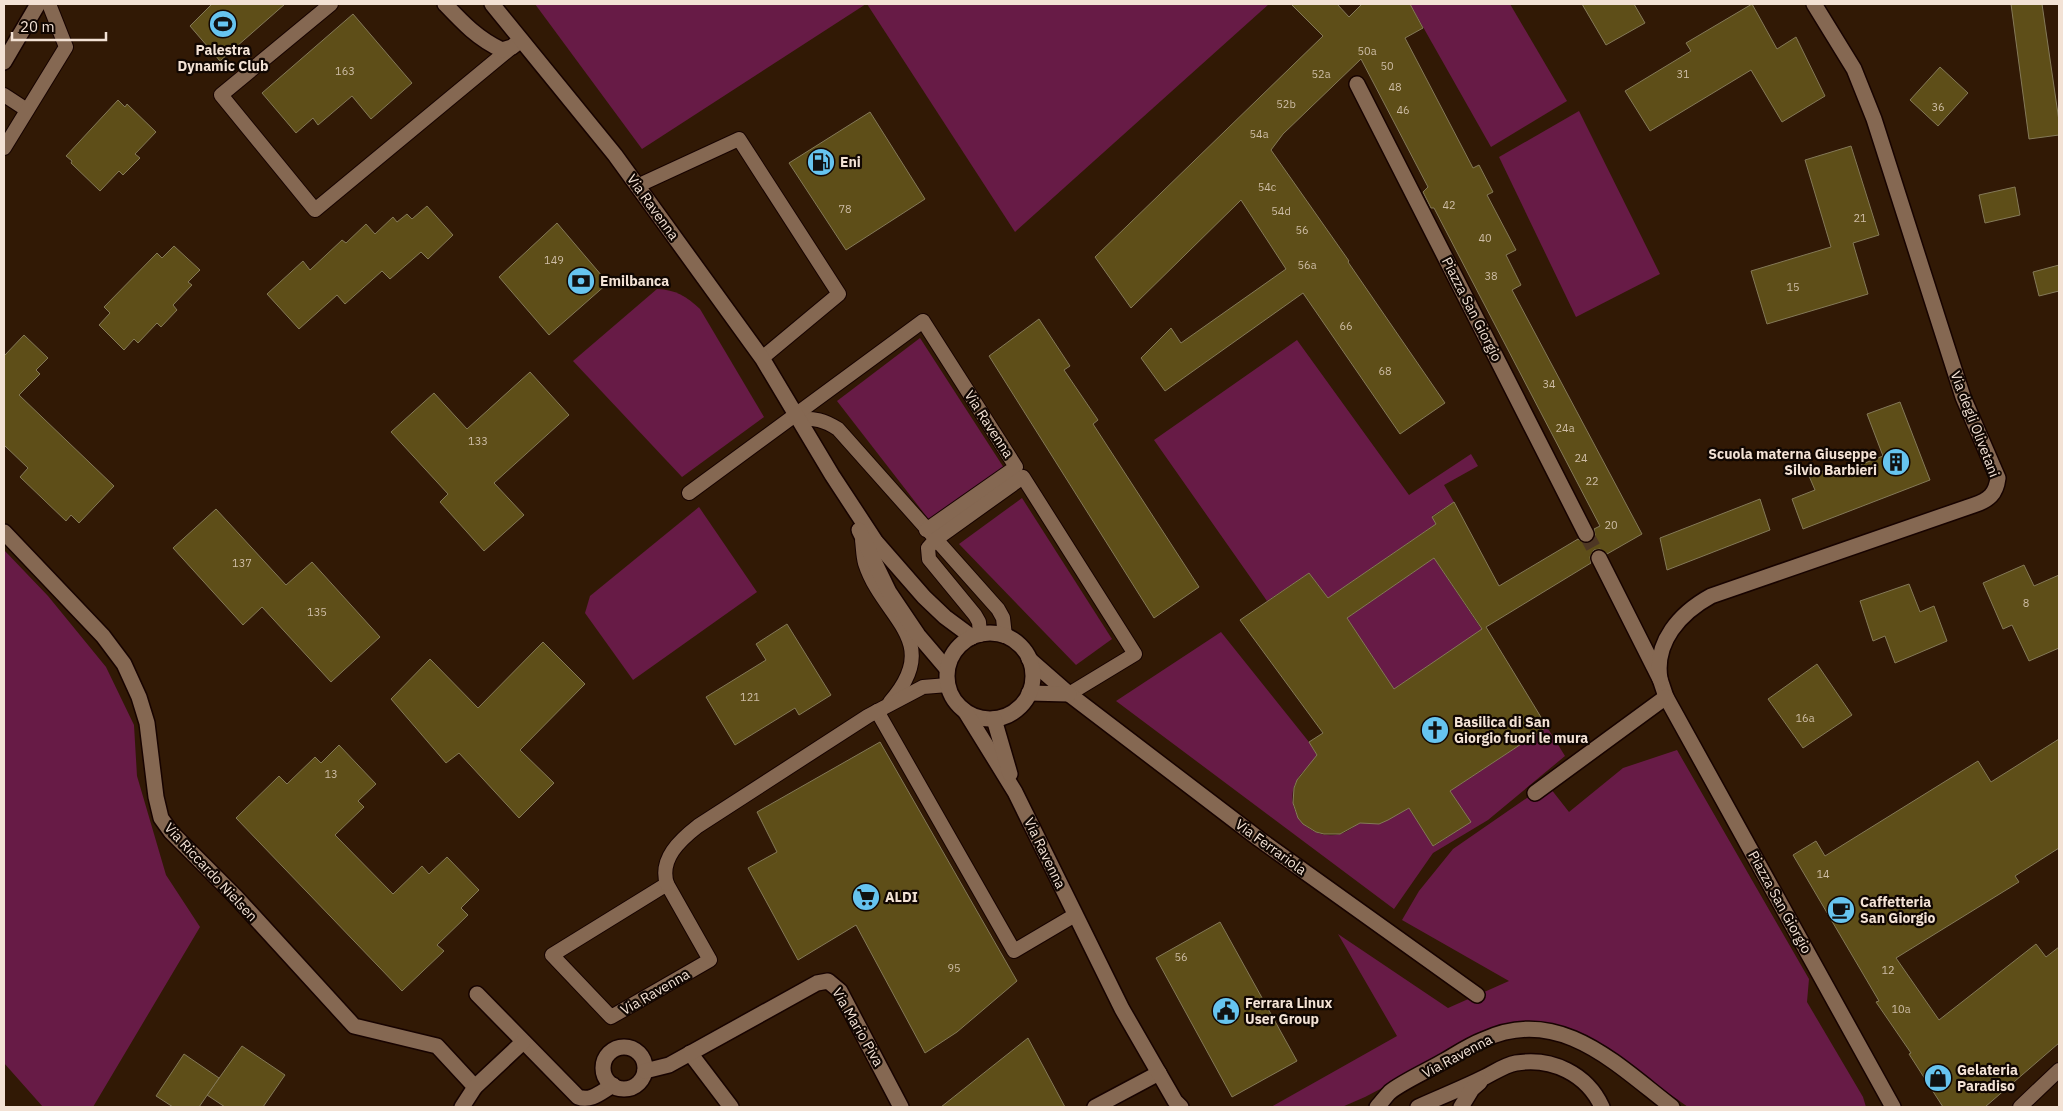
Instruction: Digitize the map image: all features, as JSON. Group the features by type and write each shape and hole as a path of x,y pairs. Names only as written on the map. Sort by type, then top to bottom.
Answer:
{"street":[{"path":"4,62 38,4"},
{"path":"445,4 482,40 502,50 516,44"},
{"name":"Via degli Olivetani","path":"1660,679 1659,660 1668,636 1686,614 1705,599 1732,587 1985,501 1993,495 1997,488 1998,478 1963,397 1874,119 1854,69 1814,4"},
{"name":"Via Ravenna","path":"494,5 516,44 615,155 762,358 832,475 876,542 900,572 945,617 976,636"},
{"name":"Piazza San Giorgio","path":"1357,84 1586,534"},
{"name":"Via Ravenna","path":"832,475 889,592 918,635 947,669 948,685 954,700 965,711 1015,792 1122,1009 1175,1101 1181,1107"},
{"name":"Via Riccardo Nielsen","path":"4,532 103,636 124,664 139,697 147,723 156,797 161,818 171,832 236,897 354,1026 437,1046 475,1087"},
{"name":"Piazza San Giorgio","path":"1599,558 1660,679 1666,697 1893,1107"},
{"path":"947,669 955,652 962,643 976,636 994,633 1005,636 1024,650 1029,659 1032,676 1030,693 1015,710 1002,718 994,719 978,718 965,711"},
{"name":"Via Ferrariola","path":"1029,659 1069,694 1267,844 1477,995"},
{"path":"1030,693 1069,694"},
{"path":"1535,793 1666,697"},
{"name":"Via Ravenna","path":"994,719 1015,792"},
{"name":"Via Mario Piva","path":"645,1071 669,1065 817,983 828,981 840,991 901,1107"},
{"path":"477,994 578,1097 585,1100 590,1099 612,1085"},
{"name":"Via Ravenna","path":"1378,1107 1390,1092 1484,1039 1512,1031 1541,1030 1564,1034 1583,1041 1672,1107"},
{"path":"462,1107 475,1087 523,1042"},
{"path":"621,1047 634,1049 643,1058 645,1071 643,1078 633,1086 626,1088 612,1085 604,1074 603,1067 608,1054 621,1047"},
{"path":"690,1053 731,1107"},
{"name":"Via Ravenna","path":"1418,1107 1499,1069 1530,1061 1547,1063 1577,1076 1589,1087 1602,1107"},
{"path":"1095,1107 1159,1073"},
{"name":"Via Ravenna","path":"1461,1107 1472,1089 1485,1077"}],"lane":[{"path":"4,148 66,47 48,4"},
{"path":"331,4 221,95 315,210 516,44"},
{"path":"4,95 27,110"},
{"path":"637,186 738,139 840,294 762,358"},
{"name":"Via Ravenna","path":"689,493 797,417 923,320 1016,466 931,535"},
{"path":"797,417 817,418 838,429 998,609 1003,618 1005,636"},
{"path":"976,636 979,622 975,615 929,559 928,548 931,535 1023,477 1135,654 1069,694"},
{"name":"Via Ravenna","path":"862,536 864,562 904,630 913,653 907,678 882,708"},
{"name":"Via Ravenna","path":"667,884 552,955 611,1017 710,960 667,884 665,876 668,860 676,846 688,833 882,708 924,687 948,685"},
{"path":"882,708 1014,951 1075,914"},
{"path":"2020,1107 2059,1070"}],"shaded area":[{"path":"535,4 866,4 642,149"},
{"path":"867,4 1269,4 1015,232"},
{"path":"1410,4 1510,4 1567,101 1491,147"},
{"path":"1579,111 1660,274 1576,317 1499,157"},
{"path":"657,289 680,294 700,309 764,417 682,477 573,361"},
{"path":"920,338 1004,468 930,521 837,401"},
{"path":"1297,340 1409,495 1471,454 1478,466 1444,485 1454,502 1432,516 1436,524 1328,598 1309,573 1267,601 1154,440"},
{"path":"1022,498 1112,639 1076,665 959,544"},
{"path":"699,507 757,592 633,680 585,613 590,596"},
{"path":"4,550 48,596 106,667 134,725 137,776 166,875 200,927 93,1107 43,1107 4,1063"},
{"path":"1434,558 1482,630 1394,689 1347,618"},
{"path":"1221,632 1309,742 1320,760 1301,773 1293,791 1295,812 1309,828 1318,833 1340,834 1363,820 1379,824 1409,808 1434,846 1470,822 1450,791 1547,727 1565,756 1488,820 1433,853 1394,909 1116,701"},
{"path":"1677,750 1809,979 1807,1002 1863,1097 1866,1107 1688,1107 1593,1040 1559,1025 1533,1021 1498,1027 1365,1097 1342,1107 1271,1107 1397,1036 1338,934 1448,1008 1509,981 1402,920 1419,891 1453,849 1547,784 1569,812 1623,768"}],"building":[{"path":"212,4 285,4 220,61 190,26"},
{"path":"1291,4 1337,4 1349,17 1362,4 1410,4 1423,28 1405,38 1473,168 1479,165 1493,192 1487,195 1516,250 1506,255 1521,285 1512,290 1642,534 1607,554 1600,549 1594,550 1590,557 1591,563 1486,627 1547,727 1450,791 1471,822 1433,846 1409,808 1379,824 1360,823 1340,834 1316,832 1303,824 1298,818 1293,803 1294,788 1297,780 1317,755 1309,742 1323,733 1240,620 1309,573 1328,598 1436,524 1432,517 1454,502 1499,586 1578,539 1585,543 1591,542 1595,535 1594,529 1600,526 1434,208 1431,208 1423,192 1428,187 1361,59 1283,134 1271,150 1445,403 1400,434 1303,293 1165,391 1141,358 1171,328 1181,343 1286,269 1241,200 1131,308 1095,257 1323,36","holes":["1434,558 1482,629 1394,689 1347,618"]},
{"path":"1582,4 1634,4 1645,23 1606,45"},
{"path":"1752,4 1777,49 1796,37 1825,96 1782,122 1751,70 1650,131 1625,91 1691,51 1686,43"},
{"path":"2011,4 2042,4 2059,121 2059,135 2029,139"},
{"path":"353,14 412,83 371,119 352,96 318,125 313,118 296,133 262,93"},
{"path":"1940,67 1968,93 1938,126 1910,100"},
{"path":"118,100 125,107 127,104 156,132 135,154 140,158 123,175 119,171 100,191 66,156"},
{"path":"870,112 925,199 846,250 789,163"},
{"path":"1851,146 1879,235 1853,243 1868,294 1767,324 1751,271 1831,247 1805,160"},
{"path":"2015,187 2020,215 1985,223 1979,195"},
{"path":"427,206 453,235 428,259 421,252 390,279 382,271 345,304 337,295 299,329 267,294 303,261 310,270 342,240 346,243 366,224 375,234 393,217 397,222 407,214 412,219"},
{"path":"557,223 608,283 549,335 499,277"},
{"path":"174,246 200,270 188,282 192,285 173,305 177,310 161,327 157,323 138,343 134,339 124,350 99,325 110,313 104,307 157,253 162,258"},
{"path":"2059,265 2059,291 2039,296 2033,272"},
{"path":"1039,319 1070,366 1064,370 1098,420 1093,424 1199,587 1154,618 989,356"},
{"path":"24,335 48,358 36,370 40,374 19,395 114,486 79,523 71,515 66,521 20,477 28,468 4,445 4,356"},
{"path":"530,372 569,415 494,483 524,515 484,551 440,502 448,494 391,432 434,393 467,429"},
{"name":"Scuola materna Giuseppe Silvio Barbieri","path":"1900,402 1930,480 1803,529 1792,499 1815,490 1809,476 1831,468 1834,475 1883,456 1867,414"},
{"path":"1760,499 1770,530 1667,570 1660,538"},
{"path":"216,509 286,585 312,562 380,637 331,682 262,607 243,625 173,548"},
{"path":"2024,565 2034,586 2059,575 2059,648 2029,661 2012,625 2003,629 1983,583"},
{"path":"1909,584 1920,612 1934,606 1947,641 1895,663 1885,636 1873,641 1860,601"},
{"path":"787,624 831,695 799,715 795,708 735,745 706,697 766,660 756,644"},
{"path":"543,642 585,684 520,750 554,783 519,818 459,753 446,763 391,699 430,659 478,708"},
{"path":"1817,664 1852,715 1803,748 1768,699"},
{"path":"2059,739 2059,848 2015,876 2019,882 1896,958 1939,1020 2036,944 2046,957 2059,947 2059,1043 1985,1107 1943,1107 1909,1054 1911,1053 1876,1002 1879,1001 1793,855 1816,841 1825,856 1978,761 1991,782"},
{"name":"ALDI","path":"880,742 1017,981 957,1032 925,1053 856,925 798,960 748,868 777,852 757,812"},
{"path":"339,745 376,784 358,801 364,807 335,835 393,894 422,866 429,874 447,857 479,890 461,908 468,915 437,945 444,951 402,991 236,818 279,776 287,784 315,757 321,763"},
{"path":"1220,922 1297,1061 1232,1097 1156,958"},
{"path":"1028,1038 1065,1107 941,1107"},
{"path":"242,1046 285,1075 263,1107 225,1107 207,1095"},
{"path":"184,1054 219,1078 199,1107 173,1107 156,1096"}],"tunnel":[{"path":"1586,534 1599,558"}],"place":[{"name":"Palestra Dynamic Club","path":"223,24"},
{"name":"Eni","path":"821,162"},
{"name":"Emilbanca","path":"581,281"},
{"name":"Scuola materna Giuseppe Silvio Barbieri","path":"1896,462"},
{"name":"Basilica di San Giorgio fuori le mura","path":"1435,730"},
{"name":"ALDI","path":"866,897"},
{"name":"Caffetteria San Giorgio","path":"1841,910"},
{"name":"Ferrara Linux User Group","path":"1226,1011"},
{"name":"Gelateria Paradiso","path":"1938,1078"}]}
